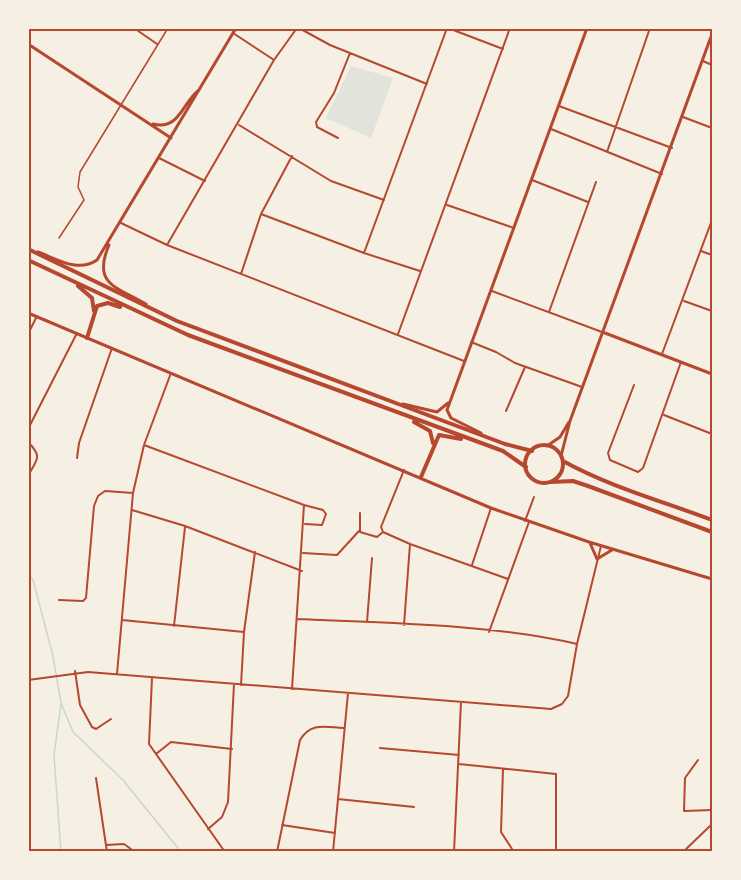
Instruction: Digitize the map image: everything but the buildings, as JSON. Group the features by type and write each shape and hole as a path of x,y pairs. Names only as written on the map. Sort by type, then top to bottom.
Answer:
{"main road":[{"path":"28,248 196,328 493,439 531,451 547,446 575,470 712,520"},
{"path":"28,260 188,335 509,454 526,467 534,480 541,483 573,481 712,532"},
{"path":"68,279 92,298 94,317"},
{"path":"87,338 97,306 101,303 135,311"},
{"path":"391,411 430,431 433,438 432,450"},
{"path":"421,477 439,435 485,445"},
{"path":"526,467 531,451"},
{"path":"552,482 562,471 562,458"}],"street":[{"path":"134,28 158,44"},
{"path":"28,248 65,263 89,266 97,260 236,28"},
{"path":"167,245 239,125 274,60 298,28 350,53 427,84"},
{"path":"364,253 447,28 503,49"},
{"path":"398,333 447,205 510,28"},
{"path":"493,439 450,418 447,410 587,28"},
{"path":"607,152 650,28"},
{"path":"233,33 274,60"},
{"path":"562,458 570,421 582,387 604,333 712,34"},
{"path":"28,44 171,138"},
{"path":"338,138 317,126 316,122 334,93 350,53"},
{"path":"703,61 712,64"},
{"path":"148,122 159,125 171,124 200,89"},
{"path":"559,106 672,148"},
{"path":"683,117 712,128"},
{"path":"239,125 331,180 384,200"},
{"path":"551,129 662,174"},
{"path":"241,274 261,214 292,156"},
{"path":"159,158 205,181"},
{"path":"532,180 588,203"},
{"path":"549,312 596,182"},
{"path":"447,205 514,228"},
{"path":"261,214 364,253 420,271"},
{"path":"662,354 712,220"},
{"path":"121,223 167,245 398,333 464,361"},
{"path":"114,235 104,258 103,275 106,280 149,306"},
{"path":"701,250 712,255"},
{"path":"491,291 712,374"},
{"path":"683,301 712,311"},
{"path":"28,313 491,508 601,546 712,579"},
{"path":"28,334 37,316"},
{"path":"28,429 77,333"},
{"path":"471,342 525,367 582,387"},
{"path":"77,458 79,443 112,348"},
{"path":"634,385 608,453 610,460 638,472 644,468 681,362"},
{"path":"506,411 525,367"},
{"path":"117,674 133,493 144,446 171,373"},
{"path":"384,398 437,412 450,402"},
{"path":"664,415 712,434"},
{"path":"547,446 560,437 570,421"},
{"path":"28,442 37,450 38,456 28,476"},
{"path":"144,446 323,510 326,514 322,525 305,524"},
{"path":"404,470 381,527 383,532 508,579"},
{"path":"59,600 83,601 87,598 94,506 98,496 105,491 133,493"},
{"path":"489,632 534,497"},
{"path":"292,689 302,571 304,505"},
{"path":"472,565 491,508"},
{"path":"131,510 185,526 302,571"},
{"path":"303,553 336,555 359,531 360,513"},
{"path":"174,626 185,526"},
{"path":"359,531 374,537 383,532"},
{"path":"589,542 597,560"},
{"path":"404,625 410,544"},
{"path":"28,680 75,671 557,707 568,696 577,645 601,546"},
{"path":"597,560 614,550"},
{"path":"241,685 244,632 255,552"},
{"path":"367,622 372,558"},
{"path":"297,619 367,622 545,637 577,645"},
{"path":"122,620 244,632"},
{"path":"75,671 80,705 92,728 96,729 111,719"},
{"path":"152,678 147,738 225,852"},
{"path":"208,829 226,812 232,749 234,684"},
{"path":"333,852 348,693"},
{"path":"454,852 462,701"},
{"path":"277,852 297,747 304,734 314,726 343,728"},
{"path":"156,754 165,746 177,742 232,749"},
{"path":"380,748 459,755"},
{"path":"698,760 685,778 684,812 712,810"},
{"path":"459,765 556,774 556,852"},
{"path":"503,769 501,832 514,852"},
{"path":"96,777 107,852"},
{"path":"338,799 414,807"},
{"path":"682,852 712,824"},
{"path":"282,825 335,833"},
{"path":"106,845 124,844 135,852"}],"lane":[{"path":"59,238 84,200 78,187 80,172 168,28"}],"shaded area":[{"path":"351,66 393,78 371,138 326,118"}],"waterway":[{"path":"28,574 33,580 53,656 61,703 73,732 123,780 181,852"},
{"path":"61,704 54,755 61,852"}]}
